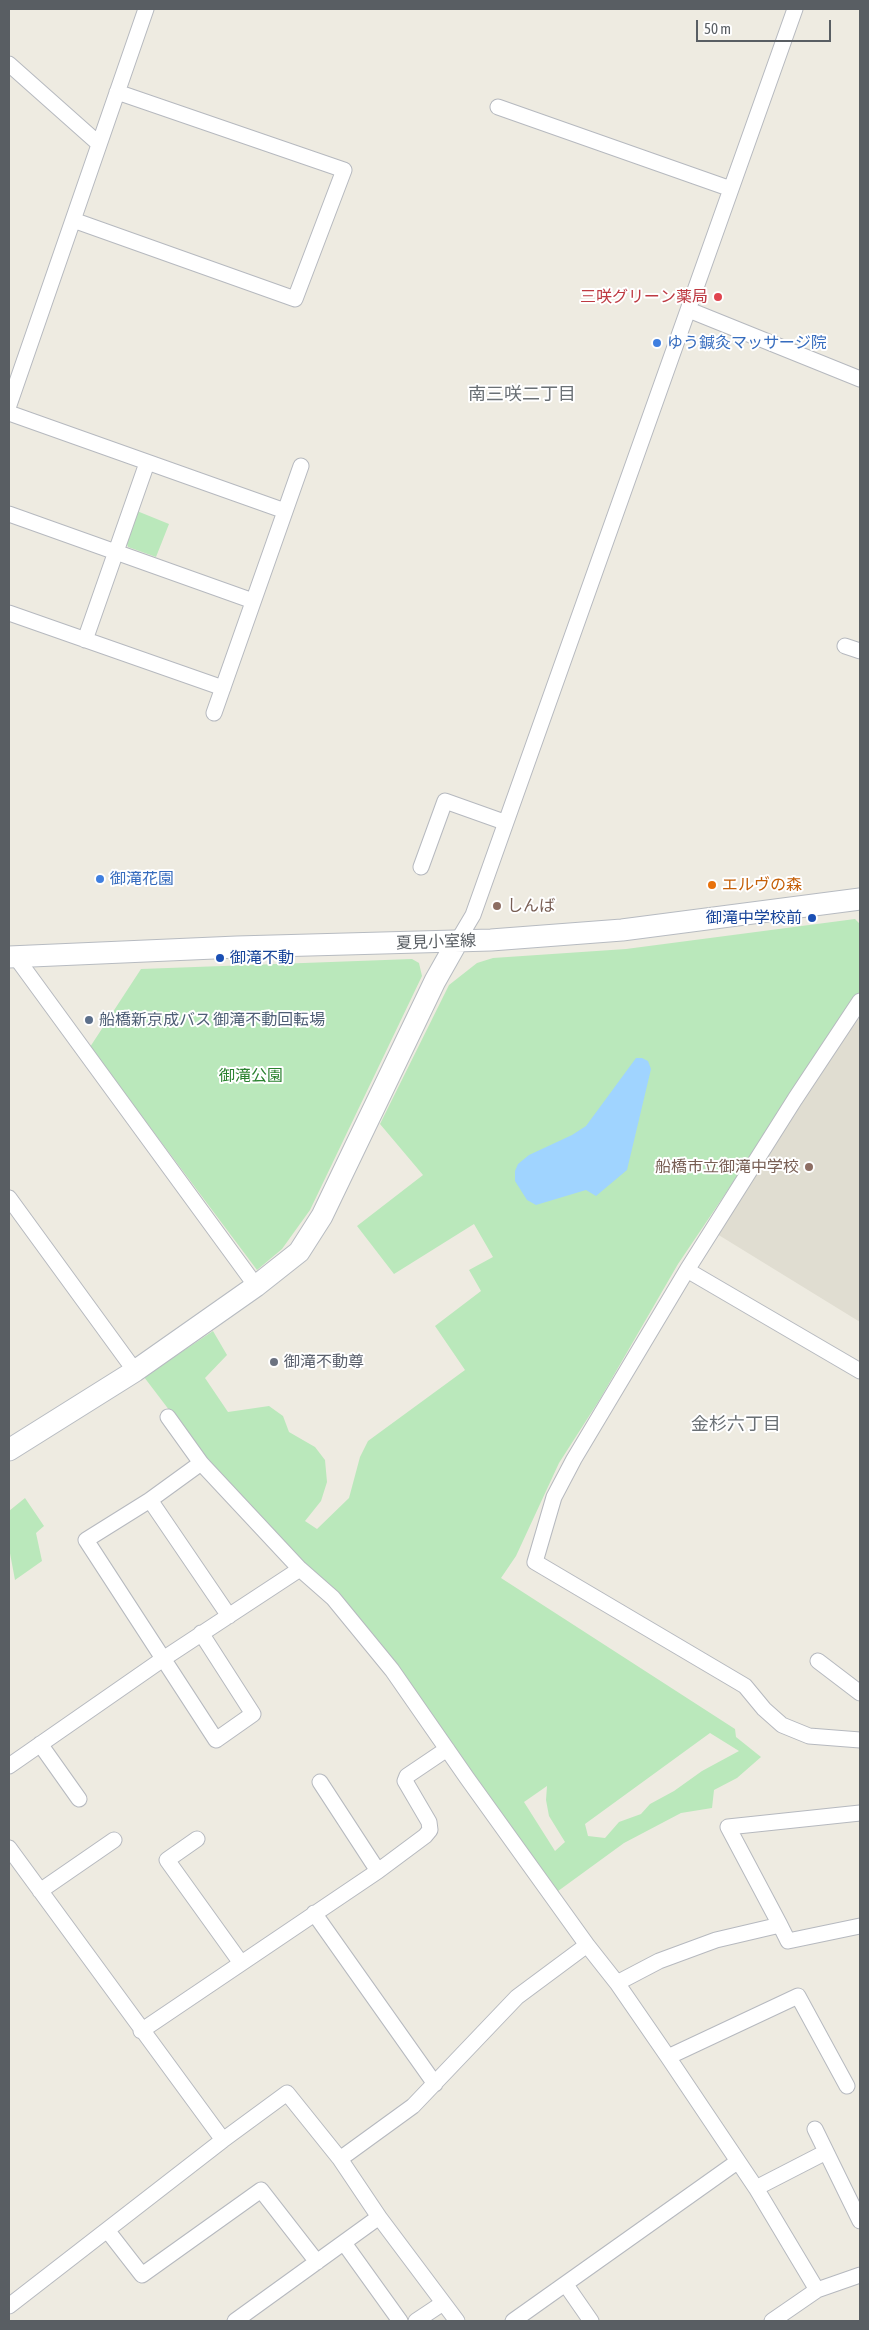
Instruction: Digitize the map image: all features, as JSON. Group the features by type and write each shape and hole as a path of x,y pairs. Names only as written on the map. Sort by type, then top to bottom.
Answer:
{"main road":[{"name":"夏見小室線","path":"12,956 237,947 457,942 622,930 860,899"},
{"path":"9,1450 135,1371 256,1286 300,1252 322,1216 435,981 457,942"}],"street":[{"path":"9,405 146,9"},
{"path":"457,942 473,914 504,822 689,310 795,9"},
{"path":"9,64 99,144"},
{"path":"73,220 295,299 344,170 117,92"},
{"path":"498,107 731,189"},
{"path":"689,310 860,379"},
{"path":"9,413 285,511"},
{"path":"84,640 117,552 147,463"},
{"path":"214,713 301,466"},
{"path":"9,514 253,601"},
{"path":"9,613 223,688"},
{"path":"845,646 860,651"},
{"path":"421,867 445,801 504,822"},
{"path":"12,956 256,1286"},
{"path":"860,1001 795,1098 687,1270 574,1459 554,1497 536,1562 745,1686 764,1709 782,1724 809,1736 860,1740"},
{"path":"9,1198 135,1371"},
{"path":"687,1270 860,1371"},
{"path":"168,1417 201,1463 300,1569 333,1598 392,1670 668,2057 756,2188 817,2290"},
{"path":"201,1463 150,1500 86,1540 216,1740 253,1714 202,1633"},
{"path":"150,1500 229,1616"},
{"path":"9,1766 163,1659 300,1569"},
{"path":"818,1661 860,1693"},
{"path":"40,1744 79,1799"},
{"path":"141,2031 378,1871 425,1836 430,1830 429,1822 405,1781 407,1776 447,1749"},
{"path":"320,1782 378,1871"},
{"path":"860,1813 728,1826 788,1941 860,1926"},
{"path":"197,1839 167,1860 242,1963"},
{"path":"40,1891 114,1840"},
{"path":"9,1848 141,2031 223,2140"},
{"path":"314,1913 434,2084"},
{"path":"617,1983 659,1961 716,1940 780,1925"},
{"path":"340,2159 413,2106 517,1996 587,1945"},
{"path":"668,2057 798,1996 847,2086"},
{"path":"9,2306 223,2140 287,2094 340,2159 379,2217 457,2321"},
{"path":"814,2129 860,2221"},
{"path":"756,2188 826,2152"},
{"path":"513,2321 566,2286 737,2162"},
{"path":"107,2230 142,2275 261,2190 317,2262"},
{"path":"234,2321 379,2217"},
{"path":"344,2243 400,2321"},
{"path":"772,2321 817,2290 860,2277"},
{"path":"566,2286 591,2321"},
{"path":"416,2321 443,2303"}],"shaded area":[{"name":"船橋市立御滝中学校","path":"860,1013 860,1322 717,1234 800,1100"}],"green space":[{"path":"137,511 169,524 156,557 128,547 126,541"},
{"path":"855,919 860,924 860,994 678,1264 600,1399 559,1463 516,1556 501,1578 735,1729 736,1737 761,1757 737,1778 714,1790 712,1808 681,1813 624,1843 554,1894 471,1777 301,1565 211,1465 144,1377 213,1331 227,1355 205,1378 228,1412 269,1406 283,1416 289,1432 315,1447 325,1460 327,1482 321,1501 305,1521 317,1529 349,1498 360,1457 368,1441 465,1370 435,1326 481,1291 469,1270 493,1257 474,1224 394,1274 357,1226 423,1175 380,1124 449,985 477,963 493,958 626,949","holes":["710,1733 739,1751 702,1771 674,1791 650,1804 641,1814 619,1822 605,1838 588,1836 585,1824","547,1786 546,1800 549,1816 565,1842 555,1851 524,1802"]},
{"name":"御滝公園","path":"412,959 419,963 422,976 310,1210 282,1249 257,1270 90,1047 141,969"},
{"path":"25,1498 44,1526 36,1533 42,1561 15,1580 9,1548 9,1511"}],"water":[{"path":"636,1058 648,1061 651,1069 627,1170 596,1196 586,1190 536,1205 527,1200 515,1181 515,1171 518,1164 529,1155 572,1135 586,1126"}],"place":[{"name":"三咲グリーン薬局","path":"718,297"},
{"name":"ゆう鍼灸マッサージ院","path":"657,343"},
{"name":"御滝花園","path":"100,879"},
{"name":"エルヴの森","path":"712,885"},
{"name":"しんば","path":"497,906"},
{"name":"御滝中学校前","path":"812,918"},
{"name":"御滝不動","path":"220,958"},
{"name":"船橋新京成バス 御滝不動回転場","path":"89,1020"},
{"name":"船橋市立御滝中学校","path":"809,1167"},
{"name":"御滝不動尊","path":"274,1362"}],"district":[{"name":"南三咲二丁目","path":"522,394"},
{"name":"金杉六丁目","path":"736,1424"}]}
